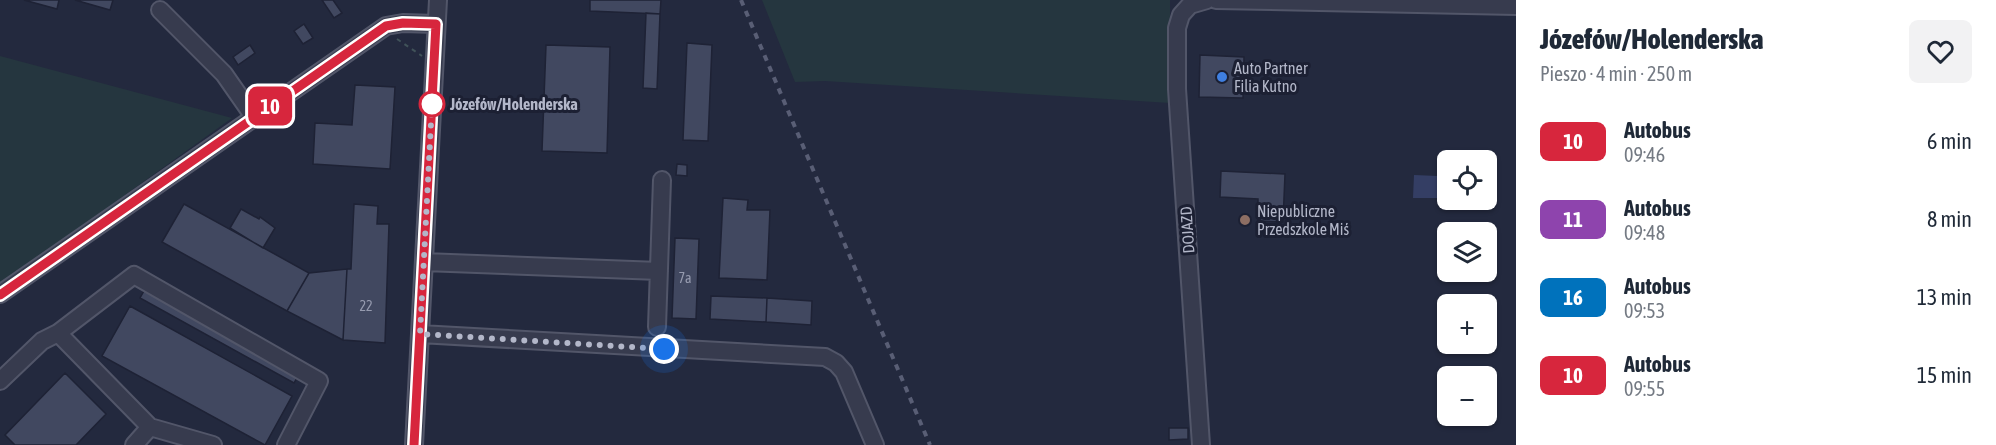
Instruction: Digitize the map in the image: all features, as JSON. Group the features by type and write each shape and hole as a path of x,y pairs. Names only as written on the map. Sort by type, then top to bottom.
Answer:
{"street":[{"path":"414,445 438,0"},
{"name":"DOJAZD","path":"1201,445 1177,88 1177,28 1181,15 1190,5 1207,0"},
{"path":"1216,0 1516,6"},
{"path":"160,10 224,75 254,117"},
{"path":"0,294 386,26 403,23 436,24"},
{"path":"657,327 662,180"},
{"path":"424,262 659,271"},
{"path":"0,381 42,341 58,333 134,275 319,381 286,445"},
{"path":"58,333 150,427 213,445"},
{"path":"420,334 540,343 825,357 836,363 844,372 875,445"},
{"path":"134,445 150,427"}],"shaded area":[{"path":"762,0 1170,0 1170,103 825,81 795,82"},
{"path":"0,56 232,118 0,285"}],"water":[{"path":"1414,175 1437,176 1437,198 1413,198"}],"building":[{"path":"24,0 59,0 57,9"},
{"path":"75,0 113,0 110,10"},
{"path":"322,0 333,0 342,13 334,18"},
{"path":"590,0 661,0 660,14 590,11"},
{"path":"646,13 660,14 657,89 643,88"},
{"path":"304,24 313,38 303,44 294,31"},
{"path":"687,43 712,45 708,141 683,140"},
{"path":"250,45 255,53 238,65 233,57"},
{"path":"546,45 610,47 607,153 542,151"},
{"name":"Auto Partner Filia Kutno","path":"1200,55 1244,57 1243,98 1199,97"},
{"path":"355,85 395,87 390,169 313,164 315,123 352,125"},
{"path":"677,164 687,165 687,176 676,175"},
{"name":"Niepubliczne Przedszkole Miś","path":"1221,171 1285,174 1283,222 1258,221 1258,199 1220,197"},
{"path":"723,198 748,200 747,210 770,210 767,280 719,278"},
{"path":"184,204 309,273 287,311 162,242"},
{"path":"354,204 378,206 377,224 389,224 385,343 343,340 347,269 351,269"},
{"path":"241,209 259,219 260,217 275,228 263,248 230,228"},
{"path":"675,238 699,239 696,319 672,318"},
{"path":"347,269 343,340 287,311 309,273"},
{"path":"149,282 303,367 294,383 140,298"},
{"path":"711,296 767,298 766,322 710,319"},
{"path":"767,298 812,301 811,325 766,322"},
{"path":"130,306 292,396 265,445 102,356"},
{"path":"65,373 106,414 76,445 15,445 5,435"},
{"path":"1169,428 1188,428 1188,439 1169,440"}],"railway":[{"path":"741,0 930,445"}],"bus line":[{"name":"10","path":"0,295 335,59 386,26 394,23 436,24 414,445"}],"place":[{"name":"Auto Partner Filia Kutno","path":"1222,77"},
{"name":"Józefów/Holenderska","path":"432,104"},
{"name":"Niepubliczne Przedszkole Miś","path":"1245,220"}],"route":[{"path":"432,104 420,334 664,349"}]}
